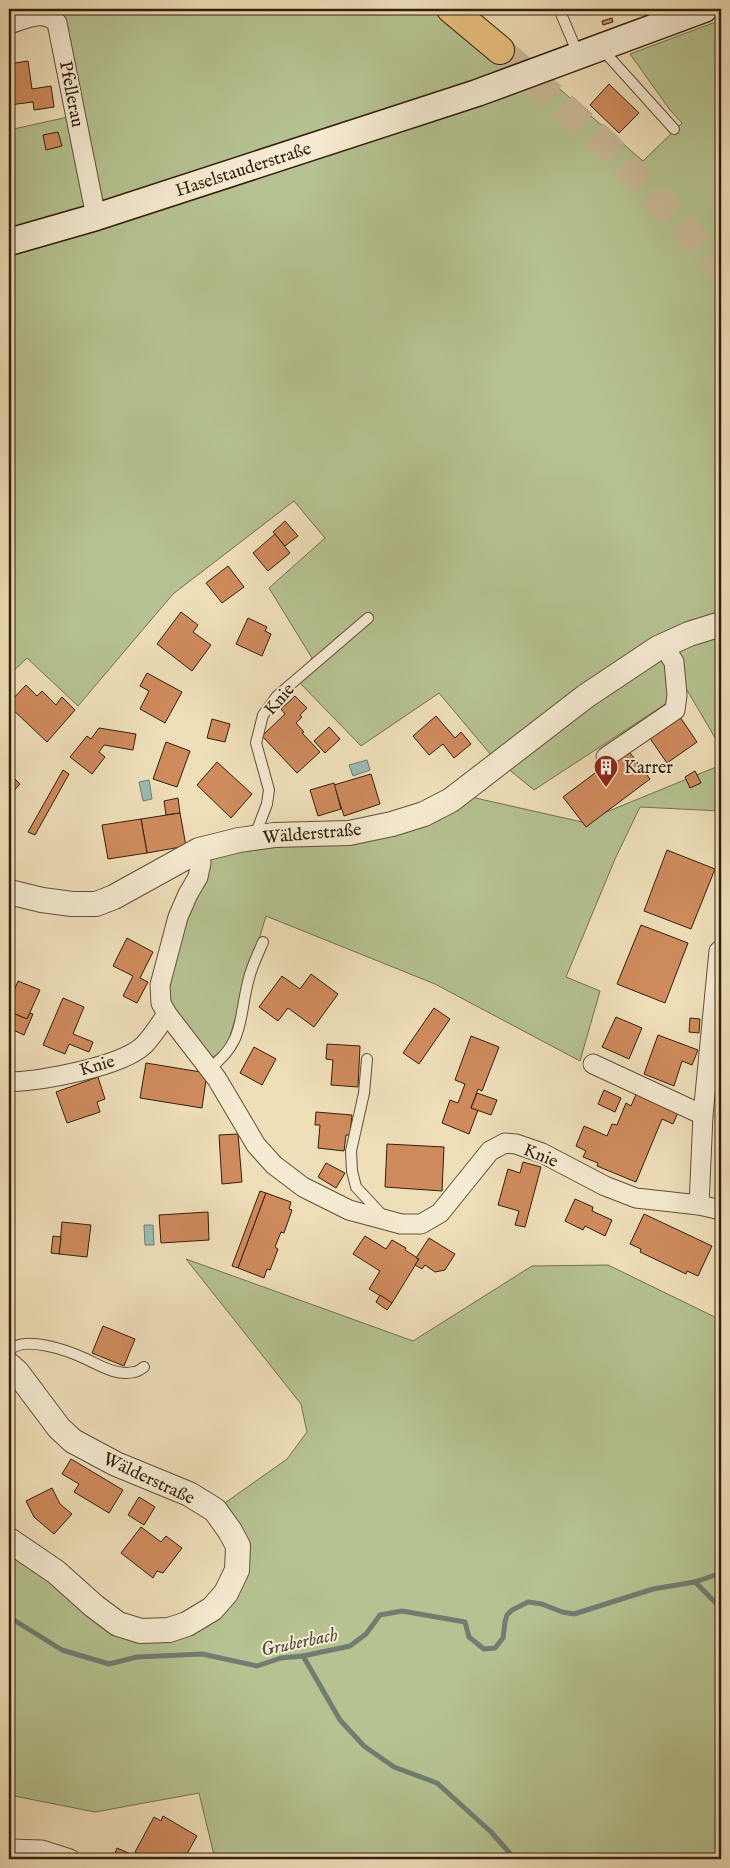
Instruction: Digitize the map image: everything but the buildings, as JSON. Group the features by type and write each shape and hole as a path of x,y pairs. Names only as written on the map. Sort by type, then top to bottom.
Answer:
{"main road":[{"path":"451,9 500,50"},
{"name":"Haselstauderstraße","path":"9,242 96,216 477,93 704,9"}],"street":[{"name":"Pfellerau","path":"9,24 41,15 50,17 57,24 96,216"},
{"name":"Wälderstraße","path":"9,892 42,900 96,904 114,897 199,850 274,835 349,833 392,824 424,814 451,800 586,696 663,646 689,634 721,624"},
{"path":"606,757 675,710 677,695 674,662 663,646"},
{"name":"Knie","path":"199,850 201,863 198,877 178,917 160,984 161,1003 167,1014 227,1095 243,1126 256,1145 274,1165 304,1186 349,1210 401,1224 421,1224 440,1213 490,1151 505,1143 516,1144 542,1153 605,1186 636,1198 699,1205 721,1210"},
{"path":"699,1205 704,1115 718,950 721,952"},
{"name":"Knie","path":"9,1082 43,1078 116,1062 144,1044 167,1014"},
{"path":"593,1064 704,1115"},
{"name":"Wälderstraße","path":"9,1365 17,1372 59,1428 73,1441 116,1464 189,1494 215,1510 238,1546 237,1570 226,1593 212,1609 187,1624 169,1630 141,1631 118,1624 94,1606 56,1572 9,1540"},
{"path":"9,1849 42,1850 70,1859"}],"lane":[{"path":"559,9 589,51 674,130"},
{"name":"Knie","path":"254,838 267,804 269,790 256,743 263,715 277,696 368,618"},
{"path":"209,1069 226,1054 237,1034 248,979 263,942"},
{"path":"367,1059 364,1093 351,1151 352,1171 356,1187 387,1221"},
{"path":"9,1351 12,1347 24,1343 61,1350 120,1373 134,1372 144,1367"}],"green space":[{"path":"61,9 467,9 643,161 682,123 670,110 630,54 721,20 721,748 687,690 534,790 491,755 439,693 361,746 300,683 312,658 269,588 325,538 294,501 173,594 78,706 27,658 9,675 9,130 82,114"},
{"path":"721,765 721,811 640,807 615,859 566,977 600,991 580,1061 435,984 266,916 227,1046 213,1057 200,1047 178,1021 166,993 193,897 208,856 297,845 471,797 582,822"},
{"path":"186,1259 413,1341 532,1266 608,1265 721,1320 721,1859 215,1859 199,1793 95,1812 9,1795 9,1542 108,1619 169,1631 238,1571 215,1510 287,1459 307,1432 301,1404"}],"water":[{"path":"367,760 370,770 353,776 349,765"},
{"path":"149,780 152,799 143,801 139,782"},
{"path":"144,1225 153,1225 154,1245 145,1245"}],"waterway":[{"name":"Gruberbach","path":"9,1617 62,1650 109,1664 137,1657 202,1654 257,1666 281,1658 303,1656 350,1646 366,1634 380,1615 402,1611 465,1622 469,1637 484,1649 495,1648 503,1638 507,1615 512,1610 528,1602 542,1604 562,1612 574,1614 653,1589 695,1582 721,1573"},
{"path":"695,1582 717,1604 721,1605"},
{"path":"303,1656 340,1720 364,1746 394,1767 437,1783 491,1832 515,1859"}],"tunnel":[{"path":"500,50 607,145 721,267"}],"place":[{"name":"Karrer","path":"606,788"}]}
